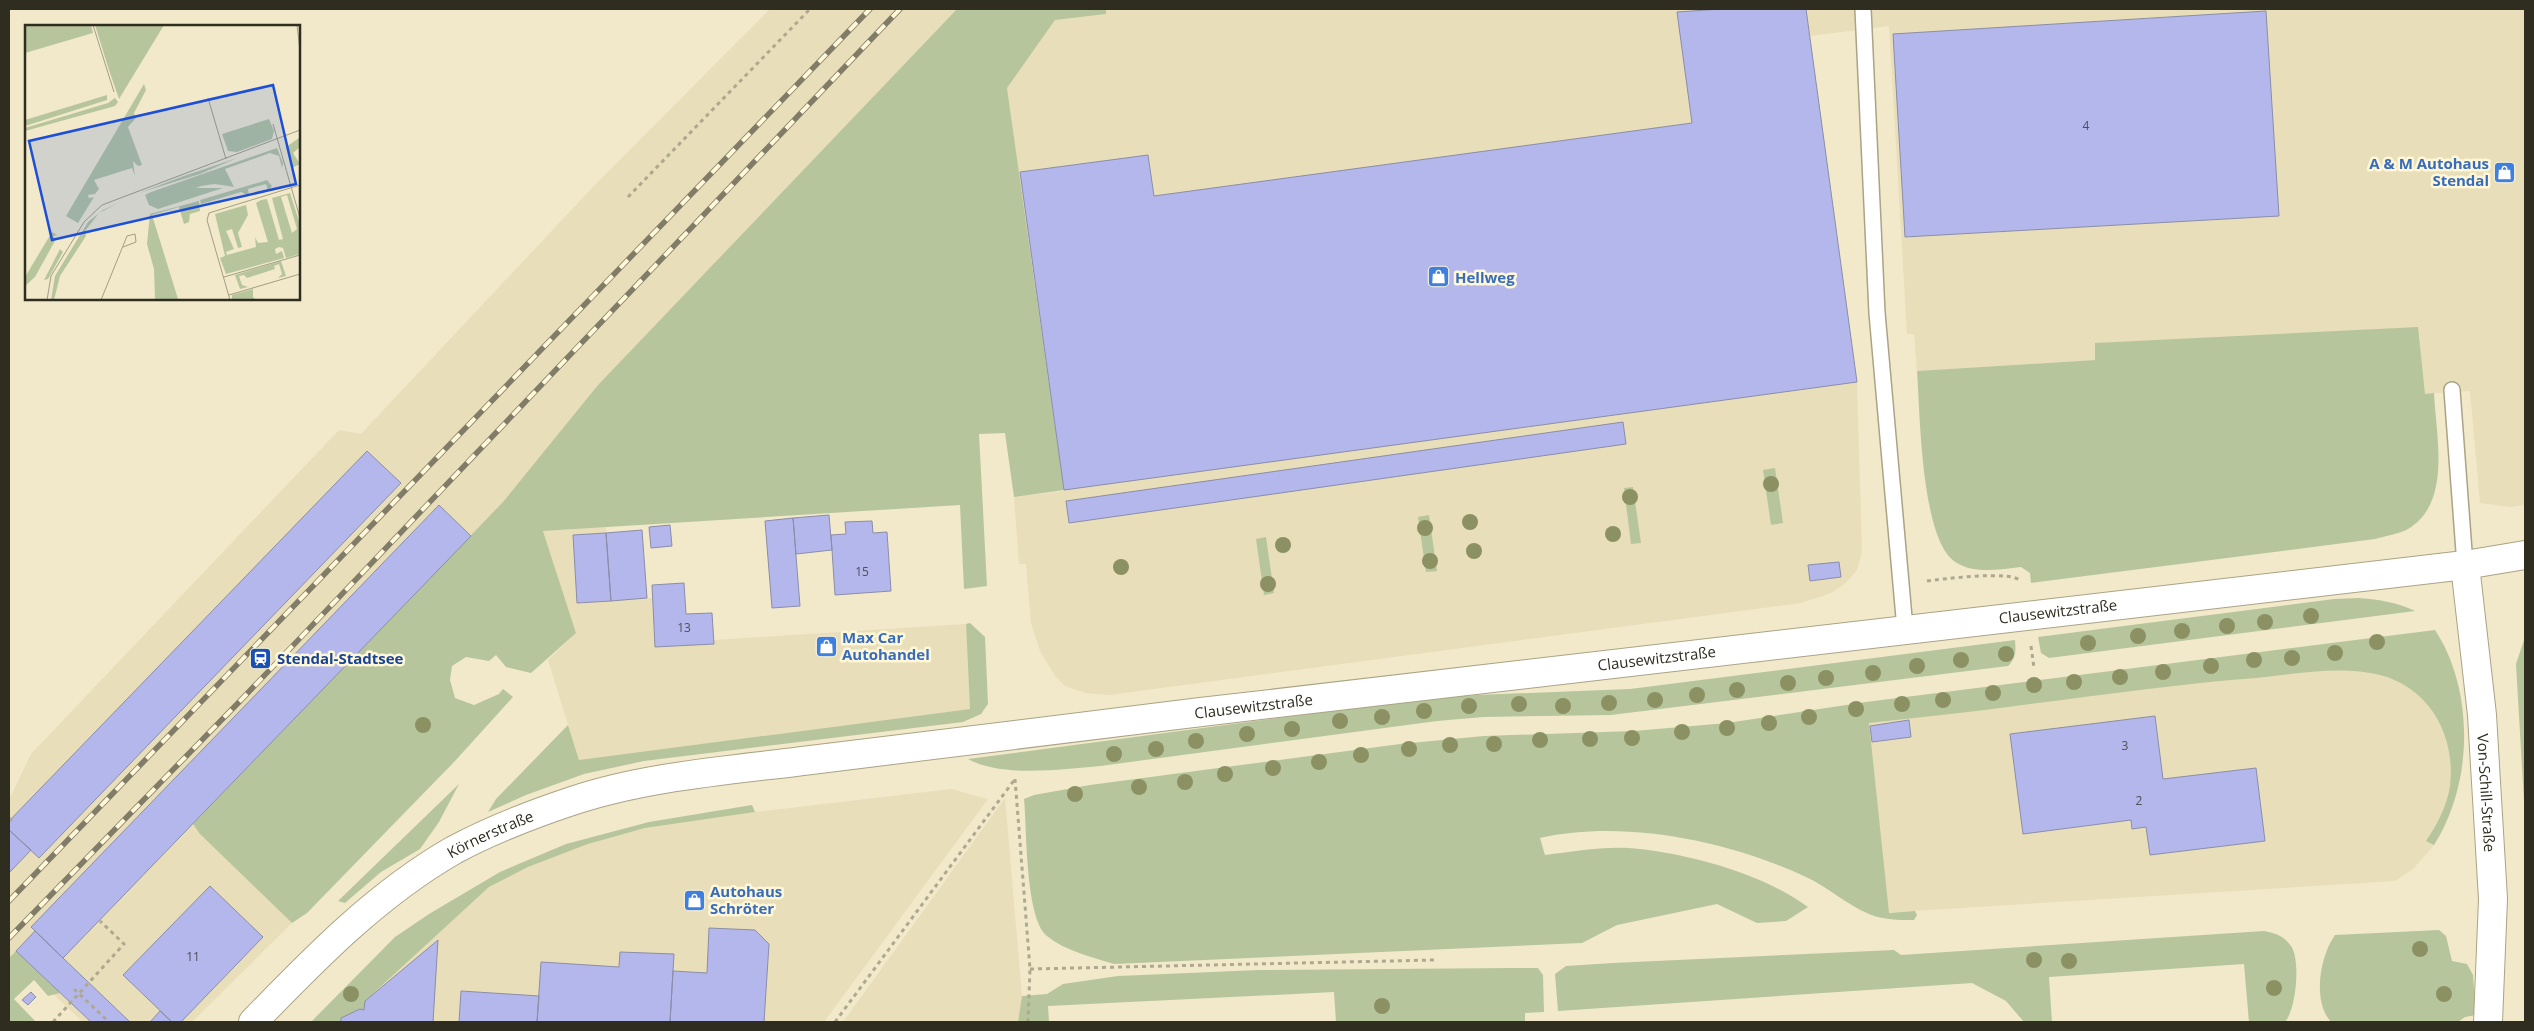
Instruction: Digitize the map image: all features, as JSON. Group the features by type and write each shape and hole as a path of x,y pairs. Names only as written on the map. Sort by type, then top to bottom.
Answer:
{"street":[{"name":"Clausewitzstraße","path":"786,763 1019,733 2036,612 2465,565 2525,554"},
{"name":"Von-Schill-Straße","path":"2465,565 2482,715 2493,899 2488,1022"},
{"name":"Körnerstraße","path":"253,1022 350,926 394,889 455,850 497,830 576,800 630,786 786,763"}],"lane":[{"path":"1862,9 1877,313 1905,629"},
{"path":"2452,390 2465,565"}],"path":[{"path":"628,196 810,9"},
{"path":"835,1022 1015,779 1030,969 1028,1022"},
{"path":"9,818 14,823"},
{"path":"53,1022 124,944 100,921"},
{"path":"1030,969 1434,960"},
{"path":"74,989 109,1022"}],"shaded area":[{"path":"770,9 957,9 598,385 503,502 201,835 292,923 192,1022 83,1022 19,962 9,972 9,800 31,754 339,430 361,434 592,188"},
{"name":"Hellweg","path":"1106,9 2525,9 2525,505 2511,507 2480,503 2470,391 2425,394 2096,343 2095,360 1917,371 1914,334 1907,334 1889,26 1810,36 1857,382 1862,552 1857,570 1846,583 1831,593 1801,603 1109,695 1086,693 1065,686 1055,676 1040,651 1031,623 1026,564 1019,564 1014,497 1064,491 1007,88 1055,20 1106,14"},
{"name":"Max Car Autohandel","path":"606,527 611,600 652,598 656,647 714,644 714,640 966,624 970,709 579,760 548,660 576,633 543,531"},
{"path":"2444,644 2460,694 2463,725 2462,770 2455,799 2442,832 2430,850 2413,869 2395,881 1880,913 1867,720"},
{"name":"Autohaus Schröter","path":"951,789 988,799 824,1022 341,1022 341,1018 360,1009 364,1010 365,1001 489,887 528,867 588,844 645,828 755,812"},
{"path":"1005,798 1022,996 1018,1022 843,1022"}],"green space":[{"path":"957,9 1106,9 1106,14 1055,20 1007,88 1064,490 1014,497 1005,433 979,434 987,586 964,589 960,505 543,531 576,633 531,673 506,667 496,655 489,661 466,657 452,666 450,680 455,698 474,705 499,694 503,689 513,697 455,761 307,913 292,923 200,834 193,824 503,502 598,385"},
{"path":"2418,327 2425,394 2434,393 2438,467 2436,486 2431,503 2422,517 2404,531 2375,539 2031,583 2030,573 2021,567 1978,570 1954,561 1943,548 1935,527 1924,472 1917,371 2095,360 2095,343"},
{"path":"1775,468 1783,523 1771,525 1763,470"},
{"path":"1633,487 1641,543 1631,544 1624,488"},
{"path":"1429,515 1437,571 1426,572 1418,517"},
{"path":"1266,537 1274,593 1264,595 1256,539"},
{"path":"2359,598 2402,605 2415,611 2049,658 2041,653 2038,637 2334,599"},
{"path":"970,623 985,637 988,704 981,714 963,722 644,761 584,774 526,795 488,812 496,799 568,725 579,760 970,709 966,624"},
{"path":"2435,630 2448,654 2457,681 2463,709 2464,738 2462,766 2456,794 2447,821 2434,845 2426,841 2438,822 2447,801 2451,767 2449,749 2444,732 2436,717 2426,703 2398,681 2365,672 2334,670 2227,680 1869,723 1889,913 1915,911 1917,915 1914,920 1885,919 1874,916 1853,906 1806,877 1744,853 1676,837 1641,832 1606,831 1572,833 1540,838 1545,855 1592,849 1628,848 1683,856 1750,876 1771,885 1808,907 1786,921 1757,923 1717,904 1617,925 1582,943 1114,964 1070,950 1047,936 1040,926 1031,893 1024,799 1034,795 1090,785 1400,744 1484,736 1634,731 1727,723 1866,702"},
{"path":"2525,637 2525,819 2516,664"},
{"path":"2015,640 2015,654 2008,666 1611,715 1483,717 1437,721 1100,766 1051,770 998,769 968,759 1414,700 1477,695 1630,689"},
{"path":"459,784 439,822 420,849 381,872 345,903 338,901"},
{"path":"752,805 755,812 645,828 588,844 528,867 489,887 365,1001 364,1010 360,1009 342,1018 341,1022 311,1022 395,937 429,914 500,872 566,844 649,822"},
{"path":"2439,930 2446,936 2452,961 2467,964 2473,975 2476,1015 2465,1017 2458,1022 2331,1022 2325,1013 2322,1002 2320,978 2325,954 2335,935"},
{"path":"2264,931 2282,937 2291,946 2294,953 2296,985 2292,1007 2285,1022 2249,1022 2244,964 2049,977 2052,1022 2024,1022 2006,1001 1972,983 1558,1011 1555,974 1566,966 1894,950 1901,955"},
{"path":"16,951 60,993 48,996 34,980 14,999 36,1022 9,1022 9,958"},
{"path":"1538,968 1543,975 1544,1012 1525,1013 1525,1022 1336,1022 1334,992 1048,1006 1049,1022 1018,1022 1022,996 1047,994 1063,984 1118,976 1259,970"}],"building":[{"path":"1722,9 1806,9 1857,382 1064,490 1020,172 1148,155 1154,196 1692,123 1677,12"},
{"path":"2266,11 2279,216 1905,237 1893,34"},
{"path":"1623,422 1626,444 1069,523 1066,501"},
{"path":"367,451 401,483 39,858 9,830 9,821"},
{"path":"439,505 471,536 63,958 31,927"},
{"path":"829,515 832,550 796,554 793,518"},
{"path":"793,518 800,606 772,608 765,521"},
{"path":"872,521 873,533 887,532 891,591 835,595 831,535 846,534 845,522"},
{"path":"670,525 672,546 651,548 649,527"},
{"path":"642,530 647,598 611,601 606,533"},
{"path":"606,533 611,601 577,603 573,535"},
{"path":"1839,562 1841,577 1810,581 1808,565"},
{"path":"684,583 686,614 712,613 714,644 655,647 652,585"},
{"path":"2155,716 2163,779 2256,768 2265,841 2150,855 2146,827 2132,829 2131,820 2023,834 2010,734"},
{"path":"1909,720 1911,737 1872,742 1870,726"},
{"path":"9,830 31,850 9,873"},
{"path":"210,886 263,937 181,1022 172,1022 123,975"},
{"path":"709,928 755,930 769,944 764,1022 670,1022 673,971 707,973"},
{"path":"35,931 130,1022 91,1022 16,951"},
{"path":"438,940 433,1022 341,1022 341,1018 360,1009 364,1010 365,1001"},
{"path":"620,952 674,954 670,1022 537,1022 541,962 619,967"},
{"path":"461,991 539,996 537,1022 459,1022"},
{"path":"31,992 36,997 28,1005 22,1000"},
{"path":"160,1011 172,1022 150,1022"}],"railway":[{"path":"9,901 870,9"},
{"path":"9,938 241,700 900,9"}],"place":[{"name":"A & M Autohaus Stendal","path":"2505,172"},
{"name":"Hellweg","path":"1439,277"},
{"name":"Max Car Autohandel","path":"826,646"},
{"name":"Stendal-Stadtsee","path":"261,658"},
{"name":"Autohaus Schröter","path":"694,900"}]}
